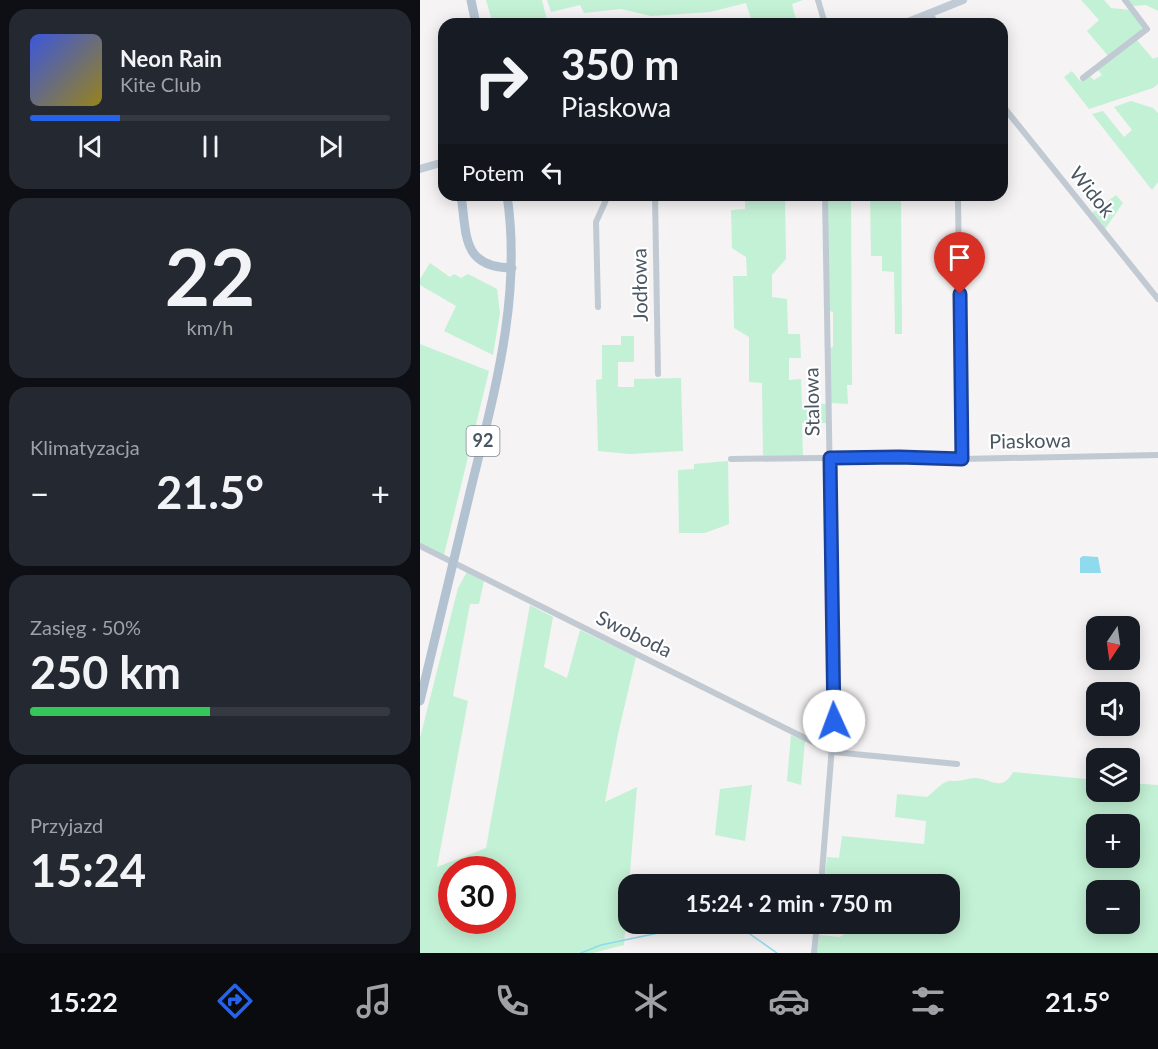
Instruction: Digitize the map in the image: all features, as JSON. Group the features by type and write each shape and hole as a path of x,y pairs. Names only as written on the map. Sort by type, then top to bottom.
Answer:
{"main road":[{"path":"471,0 475,18"},
{"path":"917,18 963,0"},
{"path":"420,169 438,164"},
{"path":"462,201 468,239 473,254 489,265 512,268"},
{"name":"92","path":"420,701 501,366 512,268 512,231 508,201"}],"street":[{"path":"818,0 823,18"},
{"path":"1083,78 1147,29 1125,0"},
{"path":"929,13 933,18"},
{"name":"Widok","path":"1008,112 1158,299"},
{"path":"598,307 596,222 606,201"},
{"name":"Jodłowa","path":"655,201 658,374"},
{"name":"Stalowa","path":"822,874 834,721 825,201"},
{"path":"958,201 962,459"},
{"name":"Piaskowa","path":"731,459 899,457 962,459 1158,455"},
{"name":"Swoboda","path":"420,546 833,752"},
{"path":"833,752 957,764"},
{"path":"814,953 816,934"}],"green space":[{"path":"486,0 542,0 546,18 491,18"},
{"path":"547,0 803,0 792,4 796,18 751,18 746,3 710,12 651,16 621,9 584,13 580,5 551,12"},
{"path":"1081,0 1104,0 1111,8 1131,10 1145,29 1109,57 1087,31 1099,20"},
{"path":"1128,0 1158,0 1158,11 1146,5 1133,6"},
{"path":"1136,39 1153,59 1158,57 1158,84 1153,88 1089,109 1064,77 1072,71 1080,81 1089,75 1094,80 1102,75 1097,69"},
{"path":"1131,101 1153,108 1158,113 1158,182 1152,190 1092,114 1103,111 1124,137 1132,130 1114,107"},
{"path":"1116,195 1123,203 1105,229 1092,213"},
{"path":"745,201 785,201 786,259 772,275 772,297 787,299 788,334 800,334 801,358 789,358 789,380 801,379 802,404 827,404 827,423 802,423 803,457 763,457 762,383 749,382 749,337 734,328 733,276 747,276 746,257 732,248 731,210 745,209"},
{"path":"827,201 851,201 852,385 847,385 848,404 831,403 830,348 833,347 833,312 829,311"},
{"path":"870,201 901,201 902,334 895,334 894,272 882,271 882,256 871,256"},
{"path":"430,263 450,277 454,274 461,278 468,274 497,289 500,313 493,355 444,331 456,306 420,285 420,279"},
{"path":"621,336 634,336 634,362 618,362 618,387 634,387 634,379 681,378 683,451 629,454 598,451 596,380 602,379 602,345 621,345"},
{"path":"420,344 489,371 444,555 420,543"},
{"path":"728,461 729,524 705,533 679,533 678,470 694,469 694,464"},
{"path":"467,572 484,581 479,604 470,604 453,696 468,701 438,856 438,934 516,934 516,856 465,856 486,848 530,605 553,617 544,667 567,678 580,630 636,657 605,802 637,787 630,874 618,874 618,934 625,934 624,945 593,953 420,953 420,738 458,588"},
{"path":"791,735 805,741 801,785 787,781"},
{"path":"1013,772 1086,779 1086,802 1140,802 1140,784 1158,785 1158,953 817,953 819,935 840,937 844,934 960,934 960,874 825,874 827,857 839,858 842,836 924,844 926,821 895,817 897,794 927,797 948,781 975,778 996,783 1005,782"},
{"path":"752,785 745,841 715,835 720,789"}],"water":[{"path":"1083,556 1098,557 1101,573 1080,573 1080,558"}],"waterway":[{"path":"581,953 601,945 653,934"},
{"path":"750,934 777,953"}],"route":[{"path":"834,721 830,458 962,459 960,294"}]}
